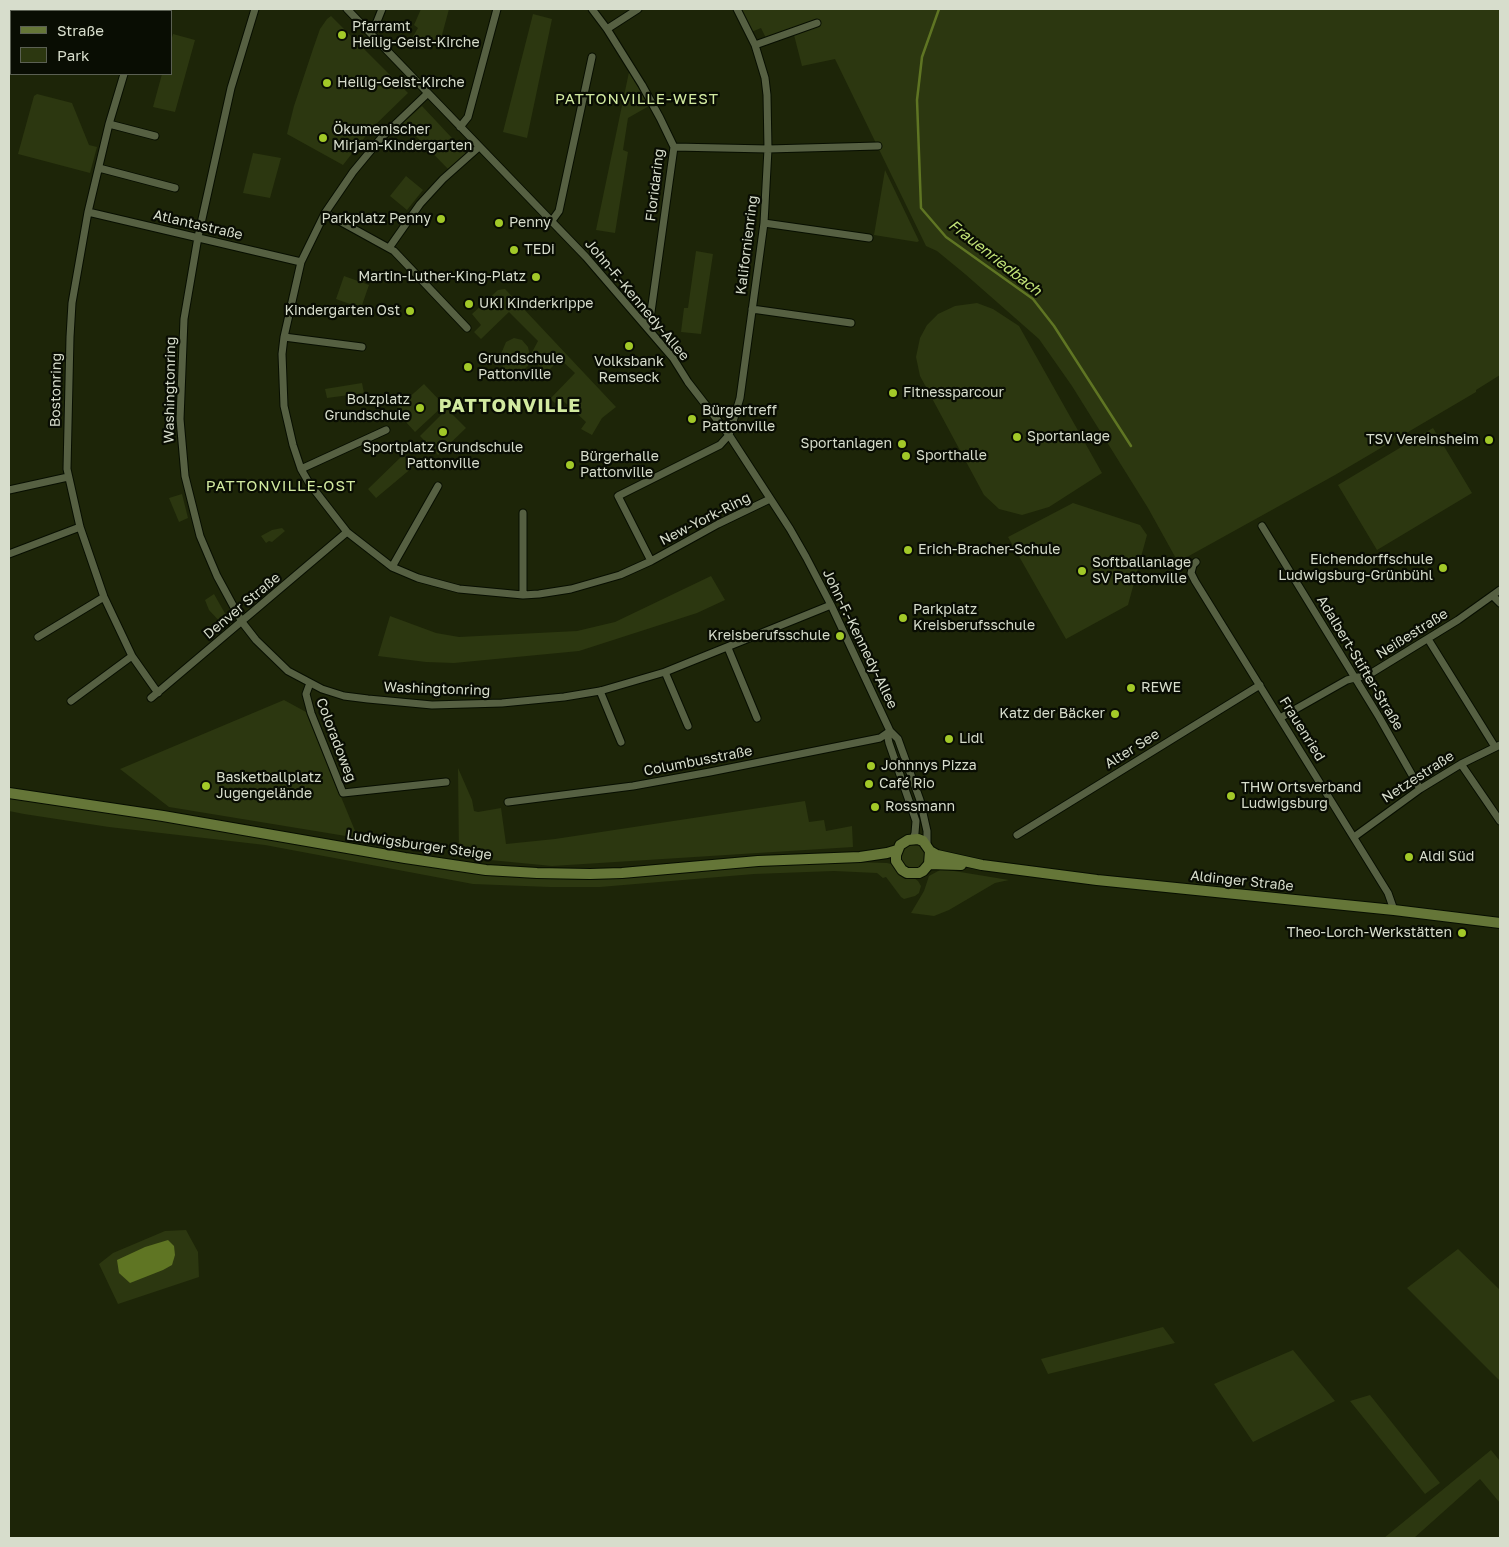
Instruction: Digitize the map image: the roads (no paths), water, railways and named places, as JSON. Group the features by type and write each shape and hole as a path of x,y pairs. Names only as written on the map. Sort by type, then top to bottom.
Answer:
{"main road":[{"name":"Ludwigsburger Steige","path":"9,793 163,816 405,858 486,870 590,874 664,870 758,860 860,857"},
{"path":"898,866 896,861 897,850 903,842 912,839 918,839 937,855 982,865"},
{"path":"860,857 888,861 913,874 924,871 930,864 931,855 929,848"},
{"path":"860,857 897,850"},
{"path":"930,864 982,865"},
{"name":"Aldinger Straße","path":"982,865 1097,880 1394,910 1500,923"}],"street":[{"name":"Washingtonring","path":"256,9 231,88 198,237 184,319 180,419 185,476 200,536 216,576 242,622 256,640 288,671 322,689 344,696 368,700 432,705 502,703 564,697 600,690 666,672 831,605"},
{"name":"John-F.-Kennedy-Allee","path":"347,9 586,257 673,358 688,382 729,435 806,557 831,605 890,731 898,739 920,800 929,848"},
{"path":"370,33 382,9"},
{"path":"460,127 468,117 497,9"},
{"name":"Floridaring","path":"592,9 607,29 646,93 674,147 651,312 644,324"},
{"path":"607,29 638,9"},
{"name":"Kalifornienring","path":"729,435 740,398 764,223 768,149 767,95 760,59 737,9"},
{"path":"755,45 817,23"},
{"path":"551,222 559,210 592,57"},
{"name":"Bostonring","path":"124,75 109,124 88,212 72,303 68,477 80,527 104,597 132,656 158,692"},
{"name":"New-York-Ring","path":"428,94 382,136 353,172 325,213 302,262 284,337 282,354 284,406 293,445 301,469 319,497 347,532 392,567 418,578 459,589 523,595 562,591 595,583 651,562 718,524 770,499"},
{"path":"109,124 155,136"},
{"path":"674,147 768,149 878,146"},
{"path":"389,248 420,204 443,179 479,147"},
{"path":"98,168 175,188"},
{"name":"Atlantastraße","path":"88,212 302,262"},
{"path":"325,213 394,251 467,328"},
{"path":"764,223 869,238"},
{"path":"752,309 850,323"},
{"path":"284,337 362,347"},
{"path":"301,469 386,430"},
{"name":"New-York-Ring","path":"651,562 618,496 720,445 729,435"},
{"path":"9,490 68,477"},
{"path":"392,567 438,486"},
{"path":"523,513 523,595"},
{"name":"Adalbert-Stifter-Straße","path":"1262,526 1420,789"},
{"path":"9,554 80,527"},
{"name":"Denver Straße","path":"151,698 347,532"},
{"name":"Frauenried","path":"1196,562 1191,573 1194,581 1354,837 1388,893 1394,910"},
{"name":"Neißestraße","path":"1280,718 1348,680 1370,674 1428,639 1500,590"},
{"path":"1493,596 1500,604"},
{"path":"38,637 104,597"},
{"path":"1428,639 1498,746"},
{"path":"728,648 757,718"},
{"path":"71,701 132,656"},
{"path":"666,672 688,726"},
{"name":"Coloradoweg","path":"310,683 306,694 311,713 343,793 446,782"},
{"name":"Alter See","path":"1017,835 1260,685"},
{"path":"600,690 621,742"},
{"name":"John-F.-Kennedy-Allee","path":"890,731 889,743 916,820 915,833 912,839"},
{"name":"Columbusstraße","path":"508,802 634,786 710,772 880,738 890,731"},
{"name":"Netzestraße","path":"1354,837 1420,789 1461,764 1498,746"},
{"path":"1461,764 1500,822"}],"waterway":[{"name":"Frauenriedbach","path":"939,9 922,57 917,100 921,208 946,237 1033,299 1054,326 1131,446"}],"place":[{"name":"Pfarramt Heilig-Geist-Kirche","path":"342,35"},
{"name":"Heilig-Geist-Kirche","path":"327,83"},
{"name":"Ökumenischer Mirjam-Kindergarten","path":"323,138"},
{"name":"Parkplatz Penny","path":"441,219"},
{"name":"Penny","path":"499,223"},
{"name":"TEDi","path":"514,250"},
{"name":"Martin-Luther-King-Platz","path":"536,277"},
{"name":"UKI Kinderkrippe","path":"469,304"},
{"name":"Kindergarten Ost","path":"410,311"},
{"name":"Volksbank Remseck","path":"629,346"},
{"name":"Grundschule Pattonville","path":"468,367"},
{"name":"Fitnessparcour","path":"893,393"},
{"name":"Bolzplatz Grundschule","path":"420,408"},
{"name":"Bürgertreff Pattonville","path":"692,419"},
{"name":"Sportplatz Grundschule Pattonville","path":"443,432"},
{"name":"Sportanlage","path":"1017,437"},
{"name":"TSV Vereinsheim","path":"1489,440"},
{"name":"Sportanlagen","path":"902,444"},
{"name":"Sporthalle","path":"906,456"},
{"name":"Bürgerhalle Pattonville","path":"570,465"},
{"name":"Erich-Bracher-Schule","path":"908,550"},
{"name":"Eichendorffschule Ludwigsburg-Grünbühl","path":"1443,568"},
{"name":"Softballanlage SV Pattonville","path":"1082,571"},
{"name":"Parkplatz Kreisberufsschule","path":"903,618"},
{"name":"Kreisberufsschule","path":"840,636"},
{"name":"REWE","path":"1131,688"},
{"name":"Katz der Bäcker","path":"1115,714"},
{"name":"Lidl","path":"949,739"},
{"name":"Johnnys Pizza","path":"871,766"},
{"name":"Café Rio","path":"869,784"},
{"name":"Basketballplatz Jugengelände","path":"206,786"},
{"name":"THW Ortsverband Ludwigsburg","path":"1231,796"},
{"name":"Rossmann","path":"875,807"},
{"name":"Aldi Süd","path":"1409,857"},
{"name":"Theo-Lorch-Werkstätten","path":"1462,933"}],"district":[{"name":"PATTONVILLE-WEST","path":"637,99"},
{"name":"PATTONVILLE","path":"510,406"},
{"name":"PATTONVILLE-OST","path":"281,486"}]}
